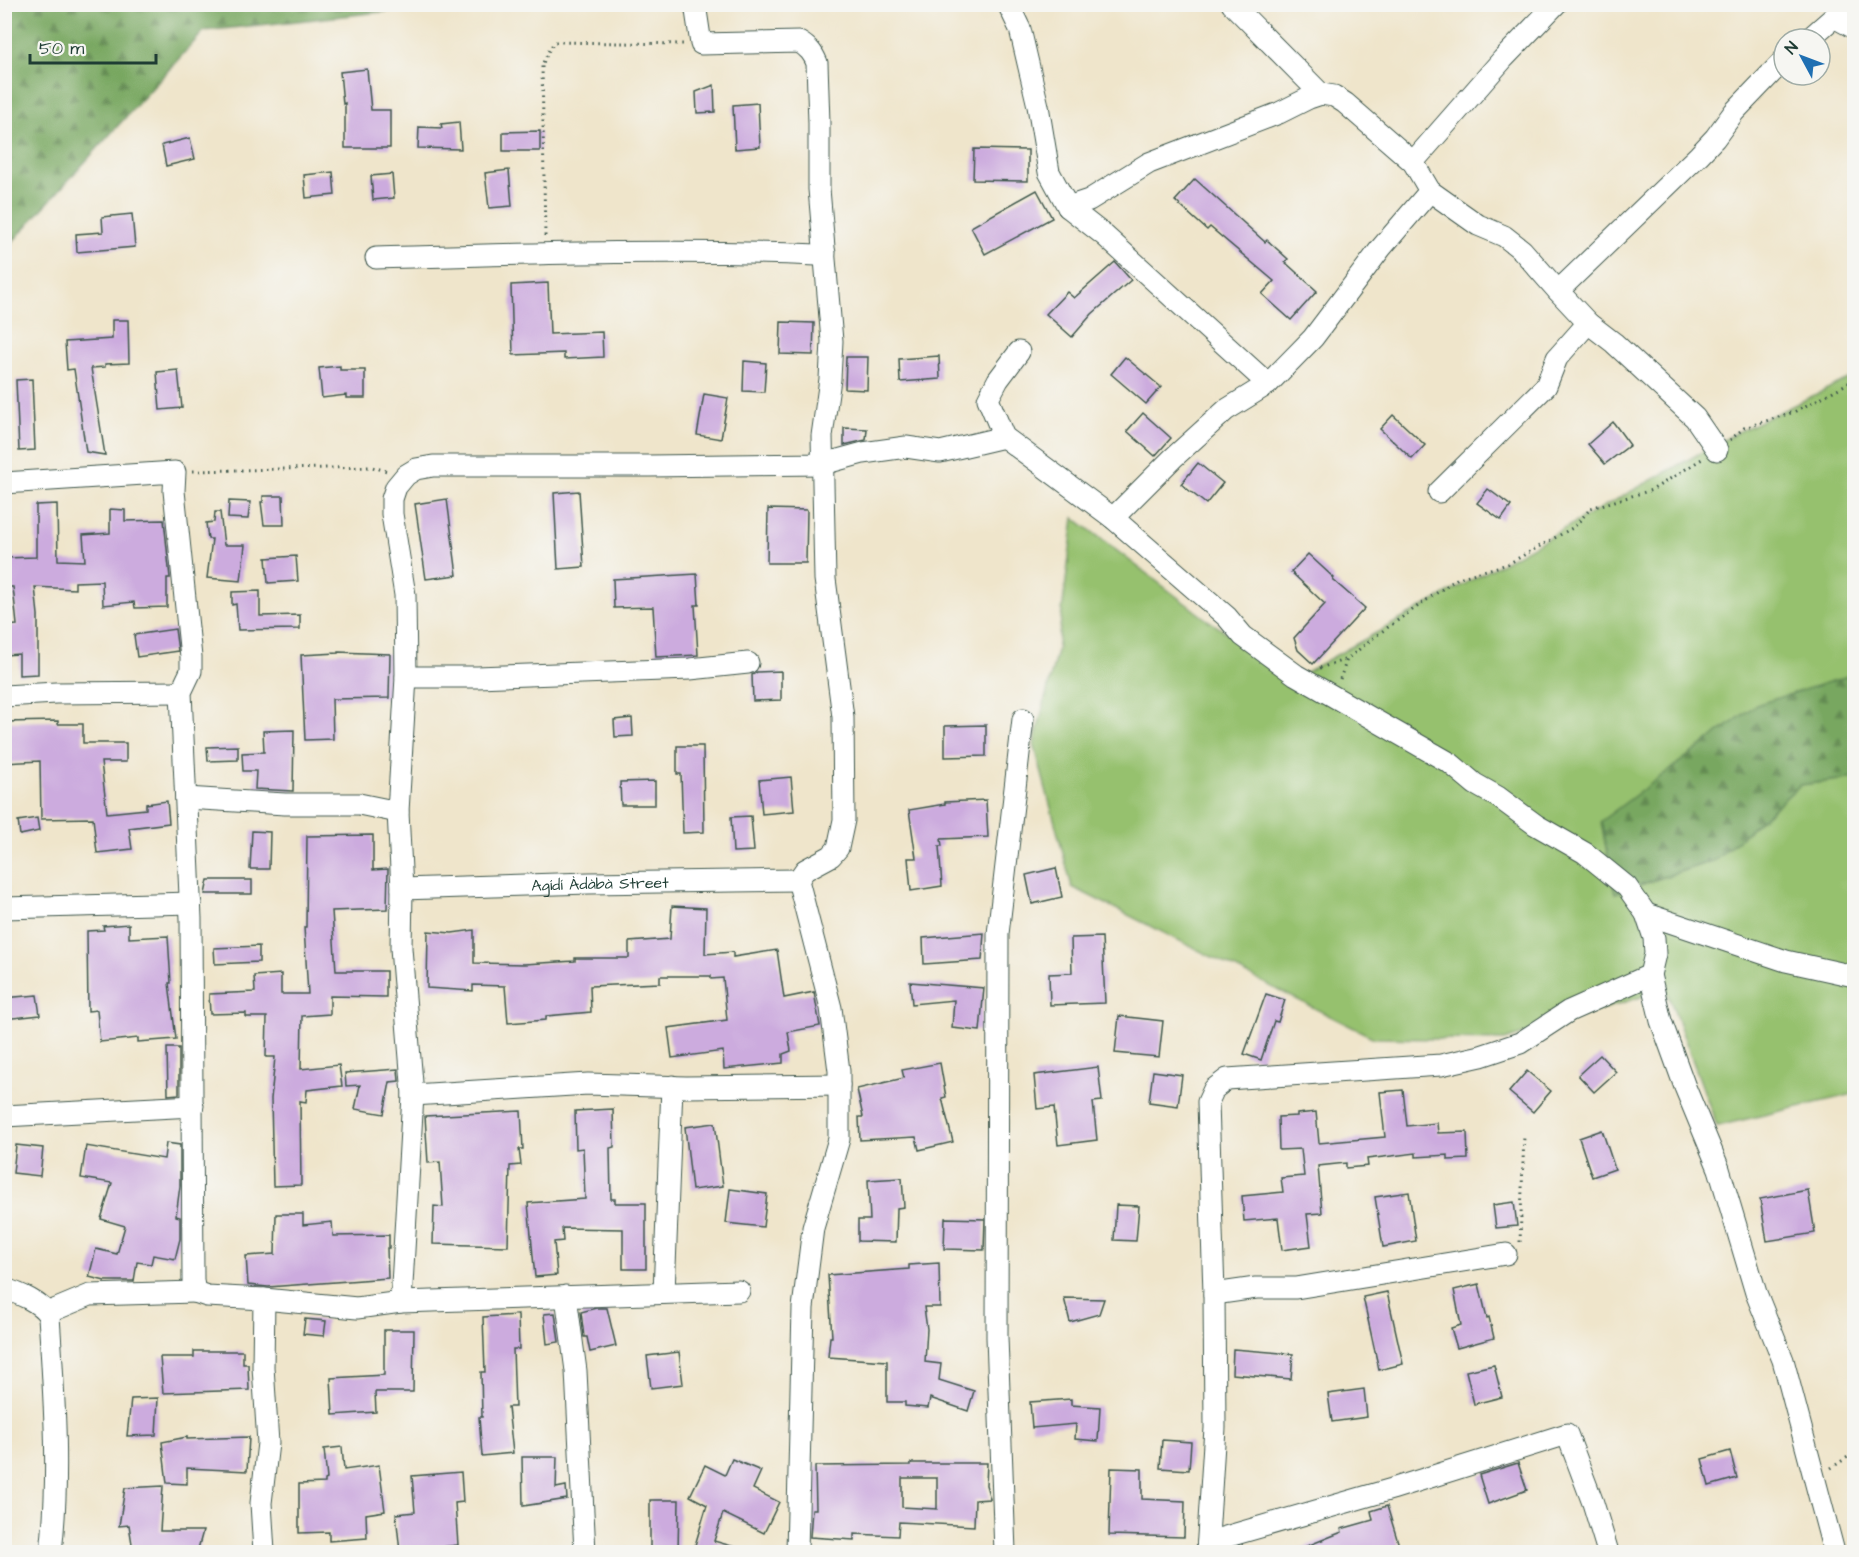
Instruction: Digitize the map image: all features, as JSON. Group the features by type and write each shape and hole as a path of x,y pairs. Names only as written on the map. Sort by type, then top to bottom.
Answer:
{"street":[{"path":"695,4 701,44 799,42 814,55 817,63 819,189 832,341 831,379 822,436 825,579 843,717 844,820 838,848 831,856 805,870 798,880 831,1008 838,1085 839,1139 813,1228 803,1308 797,1552"},
{"path":"1008,4 1020,28 1038,106 1049,172 1068,207 1105,236 1268,384"},
{"path":"1232,4 1321,94"},
{"path":"1413,162 1503,58 1556,4"},
{"path":"1821,27 1838,11 1854,28"},
{"path":"1558,291 1699,155 1734,112 1772,72"},
{"path":"1068,207 1089,200 1149,163 1279,113 1321,94 1334,96 1413,162 1430,191 1478,225 1504,236 1521,250 1588,323 1614,343 1695,418 1718,450"},
{"path":"1113,518 1173,458 1226,411 1268,384 1313,338 1381,249 1430,191"},
{"path":"376,258 544,253 686,252 818,255 825,253"},
{"path":"1439,492 1546,386 1557,358 1588,323"},
{"path":"1019,352 998,380 988,399 1004,436 1113,518 1227,617 1243,636 1296,675 1450,763 1475,784 1498,797 1536,825 1585,853 1627,887 1646,914 1654,938 1655,954 1650,975 1661,1021 1684,1087 1719,1169 1756,1293 1782,1360 1834,1552"},
{"path":"401,1302 413,1095 401,948 402,888 398,812 406,677 405,595 392,514 392,499 396,487 406,475 416,469 433,466 823,464 863,453 906,447 948,451 1004,436"},
{"path":"4,483 175,472 174,491 191,657 191,671 181,692 190,903 193,1281 195,1292"},
{"path":"406,677 477,677 690,669 748,663"},
{"path":"4,696 56,693 181,692"},
{"path":"1005,1552 997,1336 998,934 1023,719"},
{"path":"186,798 285,804 359,804 398,812"},
{"name":"Agídí Àdàbà Street","path":"402,888 798,880"},
{"path":"4,909 190,903"},
{"path":"1646,914 1786,962 1854,976"},
{"path":"1608,1552 1593,1503 1567,1434 1207,1547 1215,1428 1214,1294 1208,1102 1214,1089 1227,1079 1441,1065 1480,1056 1520,1043 1569,1011 1650,975"},
{"path":"413,1095 588,1084 838,1085"},
{"path":"664,1293 672,1086"},
{"path":"4,1116 193,1106"},
{"path":"1214,1294 1256,1288 1296,1288 1506,1254"},
{"path":"4,1289 23,1297 47,1313"},
{"path":"47,1313 90,1295 195,1292 207,1296 357,1308 401,1302 739,1291"},
{"path":"566,1296 576,1371 585,1552"},
{"path":"264,1299 263,1367 268,1443 261,1503 264,1552"},
{"path":"47,1313 55,1409 54,1525 51,1552"}],"path":[{"path":"544,253 542,64 550,48 555,42 701,44"},
{"path":"1341,699 1340,681 1347,659 1458,578 1509,564 1574,527 1591,508 1652,490 1718,450 1744,429 1794,412 1854,380"},
{"path":"175,472 343,467 372,467 381,470"},
{"path":"1506,1254 1517,1249 1520,1243 1524,1136"},
{"path":"1815,1479 1854,1453"}],"green space":[{"path":"4,5 446,5 204,31 5,250"},
{"path":"1854,376 1854,674 1838,681 1601,822 1615,893 1715,860 1800,785 1854,778 1854,1094 1717,1126 1666,989 1505,1040 1374,1038 1072,887 1034,744 1057,651 1074,518 1206,619 1295,678 1738,432"},
{"path":"1854,674 1854,778 1800,785 1715,860 1615,893 1601,821 1756,705"}],"building":[{"path":"367,69 371,110 390,110 390,148 345,148 345,103 343,104 340,72"},
{"path":"714,85 715,112 697,113 696,92"},
{"path":"758,103 760,147 735,149 733,105"},
{"path":"459,122 461,149 418,148 419,127 442,128 441,124"},
{"path":"540,131 540,151 503,151 503,132"},
{"path":"190,138 195,159 166,166 162,145"},
{"path":"974,149 1028,150 1028,181 973,180"},
{"path":"509,170 512,206 489,208 485,173"},
{"path":"333,172 335,195 306,198 304,175"},
{"path":"392,174 394,198 373,200 371,176"},
{"path":"1195,179 1265,242 1267,240 1288,259 1285,262 1317,291 1291,320 1262,294 1274,281 1210,227 1207,230 1175,201"},
{"path":"1037,190 1052,218 985,254 971,227"},
{"path":"132,214 135,247 77,252 76,234 103,232 102,217"},
{"path":"1115,262 1131,280 1092,314 1072,337 1046,314 1067,292 1074,298"},
{"path":"548,283 550,334 602,332 603,357 564,359 564,353 513,355 511,285"},
{"path":"112,320 128,320 129,363 105,364 105,367 91,368 105,455 86,452 74,369 67,370 65,342 112,339"},
{"path":"781,322 814,323 813,355 780,354"},
{"path":"939,356 940,379 900,382 899,359"},
{"path":"846,357 868,357 867,390 845,389"},
{"path":"1125,357 1161,387 1146,404 1111,374"},
{"path":"744,361 766,363 764,392 743,391"},
{"path":"340,366 340,370 365,370 365,398 346,398 346,395 322,398 319,368"},
{"path":"178,370 182,408 160,410 157,372"},
{"path":"32,379 35,450 19,451 16,380"},
{"path":"704,394 728,398 721,439 697,435"},
{"path":"1143,413 1171,438 1155,456 1127,431"},
{"path":"1393,415 1425,445 1412,459 1380,429"},
{"path":"1613,422 1630,445 1605,464 1588,444"},
{"path":"844,428 867,429 866,440 844,445"},
{"path":"1198,463 1223,483 1206,504 1181,484"},
{"path":"1488,489 1511,506 1501,520 1477,503"},
{"path":"579,491 584,567 558,569 554,493"},
{"path":"263,496 283,496 284,525 264,525 261,502 263,502"},
{"path":"447,499 457,575 426,579 415,504"},
{"path":"229,501 250,502 248,519 228,518"},
{"path":"57,504 58,560 85,561 83,535 110,533 110,509 125,510 125,521 164,520 170,578 167,578 167,607 135,608 134,602 103,605 102,581 75,582 75,589 35,587 38,615 38,674 19,675 19,654 4,655 4,626 17,625 13,587 4,587 4,558 36,557 36,505"},
{"path":"768,509 807,510 806,563 767,563"},
{"path":"215,512 220,512 224,545 245,545 241,581 207,578 212,539 208,539 206,523 214,522"},
{"path":"1308,554 1365,608 1313,664 1298,650 1294,638 1325,604 1291,572"},
{"path":"296,556 298,581 268,583 266,558"},
{"path":"697,574 699,605 695,605 698,655 656,657 653,607 614,608 613,579"},
{"path":"260,591 260,616 300,615 300,629 238,630 236,604 232,605 232,592"},
{"path":"175,629 178,651 137,657 134,635"},
{"path":"338,652 390,654 389,698 332,699 333,739 305,740 301,655"},
{"path":"781,671 781,700 753,701 752,675 757,672"},
{"path":"632,718 633,736 615,737 614,720"},
{"path":"58,721 58,724 83,724 83,743 126,743 126,762 101,762 107,813 146,809 146,804 167,801 169,823 129,828 132,849 97,853 93,818 41,819 40,761 4,763 4,722"},
{"path":"986,725 986,756 945,757 945,726"},
{"path":"294,730 293,791 255,789 256,771 243,771 242,753 264,752 263,731"},
{"path":"238,746 238,760 208,761 207,747"},
{"path":"677,746 703,746 704,832 683,833 681,774 677,774"},
{"path":"791,777 794,811 762,814 759,780"},
{"path":"655,781 655,805 621,805 620,782"},
{"path":"986,800 988,837 941,839 942,846 939,846 942,886 911,891 908,858 916,858 909,810 945,804 945,802"},
{"path":"751,816 754,851 733,852 731,817"},
{"path":"37,818 39,831 20,835 18,821"},
{"path":"252,831 270,832 269,869 250,869"},
{"path":"373,835 373,870 388,869 387,909 332,911 336,971 386,971 386,997 330,996 330,1014 302,1016 301,1069 339,1065 342,1086 307,1090 306,1102 300,1101 301,1185 273,1186 271,1099 275,1057 266,1057 267,1017 246,1017 246,1013 210,1014 209,994 255,992 254,976 281,974 281,994 308,994 304,927 306,927 307,836"},
{"path":"1056,868 1062,897 1032,904 1026,875"},
{"path":"208,880 252,880 252,894 205,894"},
{"path":"672,906 706,908 705,954 733,952 733,957 777,950 784,998 814,992 820,1026 788,1032 791,1051 783,1054 783,1063 724,1069 723,1051 672,1058 668,1028 727,1020 723,978 660,976 660,983 590,986 591,1012 546,1016 546,1020 508,1023 505,986 473,985 473,991 427,988 428,931 452,933 474,930 474,963 524,964 575,961 575,958 629,958 629,942 670,939"},
{"path":"129,924 129,938 168,936 171,983 169,983 176,1039 138,1042 138,1038 100,1042 97,1010 88,1011 87,931 104,930 103,926"},
{"path":"984,933 982,960 924,964 923,938"},
{"path":"1102,937 1105,1003 1050,1005 1049,974 1072,973 1071,938"},
{"path":"259,946 259,962 215,964 214,948"},
{"path":"910,982 984,988 980,1031 952,1028 954,1000 912,1004"},
{"path":"1266,994 1285,1000 1278,1022 1274,1021 1261,1060 1244,1054"},
{"path":"37,995 40,1015 4,1019 4,998"},
{"path":"1119,1016 1163,1021 1159,1057 1115,1053"},
{"path":"167,1048 179,1048 179,1094 168,1095"},
{"path":"1600,1055 1616,1072 1594,1092 1578,1075"},
{"path":"940,1063 946,1097 942,1098 953,1142 919,1150 916,1137 860,1140 859,1117 863,1117 857,1089 904,1078 902,1070"},
{"path":"1098,1067 1102,1101 1093,1102 1097,1140 1058,1145 1054,1107 1037,1109 1034,1075"},
{"path":"398,1069 399,1081 390,1082 384,1114 355,1109 360,1085 346,1086 345,1073"},
{"path":"1153,1071 1182,1075 1178,1106 1149,1102"},
{"path":"1527,1071 1551,1091 1533,1112 1509,1092"},
{"path":"1403,1090 1407,1126 1437,1123 1438,1133 1467,1132 1468,1159 1448,1160 1448,1155 1416,1157 1416,1153 1367,1159 1368,1166 1346,1168 1346,1163 1318,1166 1322,1213 1307,1214 1311,1246 1282,1250 1278,1218 1244,1221 1242,1196 1283,1192 1281,1178 1304,1176 1301,1149 1279,1150 1278,1117 1316,1112 1319,1143 1385,1137 1380,1092"},
{"path":"613,1109 614,1147 610,1148 611,1199 615,1199 615,1203 646,1203 646,1269 623,1269 623,1229 562,1228 563,1241 554,1242 557,1275 535,1277 528,1203 585,1199 583,1148 576,1149 575,1111"},
{"path":"521,1111 523,1149 519,1149 521,1165 510,1166 508,1246 433,1244 434,1206 443,1207 440,1162 428,1163 425,1116"},
{"path":"715,1123 723,1186 692,1190 685,1127"},
{"path":"1602,1130 1615,1169 1592,1177 1579,1138"},
{"path":"166,1143 180,1145 180,1186 176,1216 180,1217 180,1239 175,1259 153,1255 151,1264 137,1262 134,1281 105,1281 89,1277 96,1249 117,1254 125,1226 101,1219 112,1183 81,1178 86,1146 164,1159"},
{"path":"16,1145 43,1148 40,1176 13,1173"},
{"path":"902,1178 904,1207 897,1208 896,1242 858,1241 858,1220 870,1220 868,1180"},
{"path":"730,1189 767,1194 763,1227 726,1223"},
{"path":"1808,1190 1815,1233 1767,1241 1760,1199"},
{"path":"1409,1192 1416,1241 1383,1247 1375,1197"},
{"path":"1514,1202 1517,1226 1496,1228 1493,1205"},
{"path":"1116,1205 1139,1206 1136,1241 1114,1240"},
{"path":"276,1214 303,1214 303,1225 332,1222 333,1236 389,1235 388,1278 268,1287 248,1285 246,1256 275,1254"},
{"path":"945,1218 985,1219 984,1250 944,1249"},
{"path":"939,1263 940,1307 924,1307 927,1329 925,1362 941,1364 939,1380 974,1391 968,1411 930,1398 928,1408 905,1406 905,1402 887,1402 887,1361 828,1357 830,1337 832,1337 828,1275 909,1269 909,1265"},
{"path":"1479,1284 1494,1338 1457,1348 1451,1328 1461,1325 1454,1290"},
{"path":"1387,1292 1403,1364 1379,1370 1363,1297"},
{"path":"1064,1298 1104,1299 1099,1314 1070,1322"},
{"path":"607,1308 616,1346 590,1352 587,1337 584,1337 581,1312"},
{"path":"555,1313 559,1342 547,1344 544,1314"},
{"path":"518,1315 519,1349 513,1349 515,1407 508,1407 513,1453 482,1456 479,1417 482,1417 481,1372 485,1372 483,1317"},
{"path":"305,1319 326,1321 324,1336 303,1334"},
{"path":"384,1330 414,1330 413,1392 375,1392 376,1412 333,1415 331,1378 384,1375"},
{"path":"1233,1349 1293,1354 1291,1379 1232,1374"},
{"path":"194,1351 243,1351 243,1364 248,1364 249,1390 163,1393 160,1357 194,1357"},
{"path":"679,1352 683,1384 651,1388 647,1356"},
{"path":"1494,1365 1502,1397 1474,1404 1466,1371"},
{"path":"1364,1389 1367,1417 1332,1422 1328,1394"},
{"path":"158,1398 156,1435 127,1436 131,1399"},
{"path":"1071,1399 1071,1405 1100,1407 1098,1441 1075,1439 1076,1424 1032,1428 1030,1402"},
{"path":"187,1437 187,1439 249,1437 247,1471 187,1468 187,1484 167,1483 162,1442"},
{"path":"1162,1440 1191,1442 1189,1470 1160,1468"},
{"path":"342,1447 344,1470 379,1465 385,1511 366,1514 367,1538 329,1541 329,1532 299,1533 299,1484 325,1483 327,1479 324,1449"},
{"path":"1730,1451 1737,1478 1709,1486 1702,1459"},
{"path":"522,1457 557,1457 556,1488 566,1486 567,1499 523,1506"},
{"path":"732,1459 761,1471 753,1489 779,1502 764,1533 723,1513 714,1541 742,1549 742,1552 693,1552 707,1505 690,1496 705,1465 725,1475"},
{"path":"911,1463 987,1463 986,1485 990,1499 975,1500 974,1526 899,1522 898,1536 854,1534 854,1540 810,1537 812,1509 816,1509 815,1466 911,1465","holes":["902,1478 937,1478 937,1509 902,1507"]},
{"path":"1518,1463 1527,1490 1488,1504 1479,1475"},
{"path":"1111,1468 1142,1469 1142,1499 1185,1501 1184,1537 1109,1535"},
{"path":"461,1472 463,1502 455,1503 458,1545 425,1549 425,1552 400,1552 396,1514 415,1512 412,1476"},
{"path":"163,1486 160,1531 203,1531 198,1549 133,1550 129,1525 119,1526 125,1488"},
{"path":"650,1500 679,1500 678,1552 650,1552"},
{"path":"1387,1506 1401,1552 1292,1552 1342,1532 1341,1529 1373,1520 1371,1511"}]}
